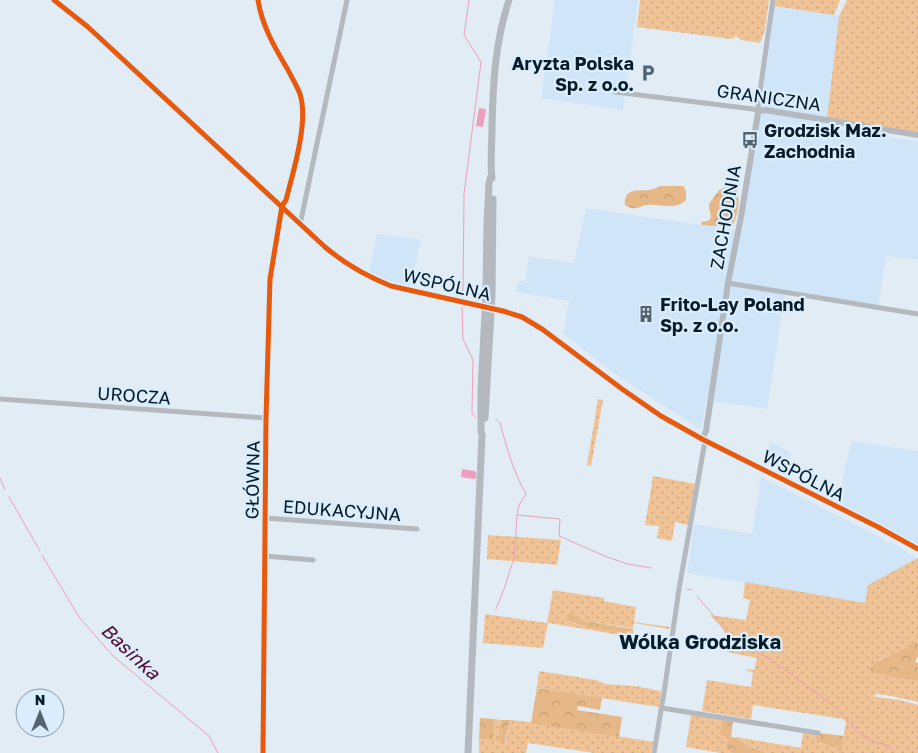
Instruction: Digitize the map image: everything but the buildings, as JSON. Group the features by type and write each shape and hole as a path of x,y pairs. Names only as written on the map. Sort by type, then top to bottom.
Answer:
{"main road":[{"path":"468,753 482,435 488,390 488,307 493,226 491,176 494,72 500,33 508,0"}],"street":[{"name":"GŁÓWNA","path":"258,0 261,17 268,34 296,87 302,104 302,128 299,148 286,200 282,208 270,279 266,418 263,753"},
{"path":"300,224 347,0"},
{"name":"ZACHODNIA","path":"703,440 706,431 728,282 742,217 759,111 758,106 773,0"},
{"name":"WSPÓLNA","path":"55,1 88,27 282,208 337,257 350,266 378,281 405,289 516,314 529,321 661,416 703,440 878,527 918,549"},
{"name":"GRANICZNA","path":"615,92 759,111 765,110 918,135"},
{"path":"728,282 918,314"},
{"name":"UROCZA","path":"0,399 266,418"},
{"path":"654,753 678,589 703,440"},
{"name":"EDUKACYJNA","path":"265,518 417,529"},
{"path":"265,556 313,560"},
{"path":"662,708 818,733"}],"shaded area":[{"name":"Aryzta Polska Sp. z o.o.","path":"555,0 638,0 623,110 541,98"},
{"path":"640,0 769,0 765,29 760,43 741,40 736,36 732,39 637,27"},
{"path":"776,0 840,0 834,15 774,6"},
{"path":"847,0 918,0 918,132 827,119 839,16"},
{"path":"774,6 839,16 827,128 918,141 918,260 886,256 878,307 785,294 767,409 706,400 702,427 698,428 621,378 563,334 569,301 516,292 518,281 525,281 529,256 574,263 586,208 742,231"},
{"path":"479,108 486,109 483,127 476,126"},
{"path":"377,234 421,240 410,287 381,278 369,271"},
{"path":"598,399 603,400 591,466 587,465"},
{"path":"852,441 918,451 918,544 840,504 844,469"},
{"path":"771,442 791,452 784,470 763,460"},
{"path":"462,469 476,472 476,478 461,477"},
{"path":"653,476 695,484 688,525 675,522 672,541 657,538 659,526 645,525"},
{"path":"761,477 875,534 889,543 891,542 918,558 865,603 687,573 694,524 752,534"},
{"path":"488,535 561,540 557,565 487,559"},
{"path":"918,558 918,642 914,642 880,660 870,671 918,681 918,702 875,694 875,697 900,700 918,705 918,753 841,753 846,722 843,719 753,705 751,719 702,711 707,680 751,687 753,672 747,671 747,669 754,670 757,658 727,652 726,635 710,615 746,620 750,600 743,598 745,582 865,603 868,585"},
{"path":"553,590 604,598 604,601 636,607 634,622 670,627 669,629 634,623 633,628 579,620 570,613 567,613 566,617 573,623 626,632 633,631 632,637 548,623 543,648 483,643 485,614 547,623"},
{"path":"539,671 596,680 605,684 635,686 661,691 659,707 537,688"},
{"path":"691,715 723,720 730,737 725,746 731,753 686,747"},
{"path":"495,719 501,720 498,739 506,741 510,720 653,742 651,753 594,753 528,743 526,753 479,753 479,739 493,740"},
{"path":"803,733 820,735 819,744 837,748 839,753 767,753 749,747 736,737 801,748"}],"green space":[{"path":"661,186 683,186 686,191 686,200 672,206 652,205 634,208 625,205 626,196 629,193"},
{"path":"726,187 736,188 738,193 738,207 733,225 727,227 702,225 701,222 708,221 711,218 709,204 719,190"},
{"path":"568,613 584,621 633,629 633,631 611,631 584,626 569,620 566,616"},
{"path":"914,642 918,642 918,656 915,662 918,663 918,681 870,672 871,667 875,663"},
{"path":"537,688 602,698 600,710 578,706 577,710 622,717 619,737 531,723"},
{"path":"480,718 495,719 493,740 479,739"},
{"path":"501,720 510,720 505,742 498,739"},
{"path":"723,720 733,721 731,737 737,738 749,747 767,753 731,753 725,746 730,737 720,735"},
{"path":"820,733 844,736 841,753 839,753 837,748 817,743"}],"waterway":[{"path":"463,295 464,194 481,62 464,35 469,0"},
{"path":"462,308 463,339 473,360 472,414 476,418"},
{"path":"496,419 500,423 514,468 526,494 519,505 517,515 560,519 559,536 607,557 628,564 651,568"},
{"name":"Basinka","path":"0,478 5,490"},
{"name":"Basinka","path":"9,497 40,551"},
{"path":"496,609 514,558 517,516"},
{"name":"Basinka","path":"42,555 79,617 112,655 209,736 218,753"},
{"path":"687,589 692,590"},
{"path":"697,596 729,634"},
{"path":"732,637 740,645 771,659 830,703 860,734 869,740 889,746 892,751"}],"cycle path":[{"path":"54,0 88,27 325,247 348,264 364,274 391,286 522,317 542,329 661,416 702,439 918,549"},
{"path":"258,0 270,36 300,94 303,118 296,162 286,200 282,206 270,279 266,418 263,753"}],"place":[{"name":"Aryzta Polska Sp. z o.o.","path":"648,73"},
{"name":"Grodzisk Maz. Zachodnia","path":"750,140"},
{"name":"Frito-Lay Poland Sp. z o.o.","path":"646,314"}],"district":[{"name":"Wólka Grodziska","path":"700,641"}]}
